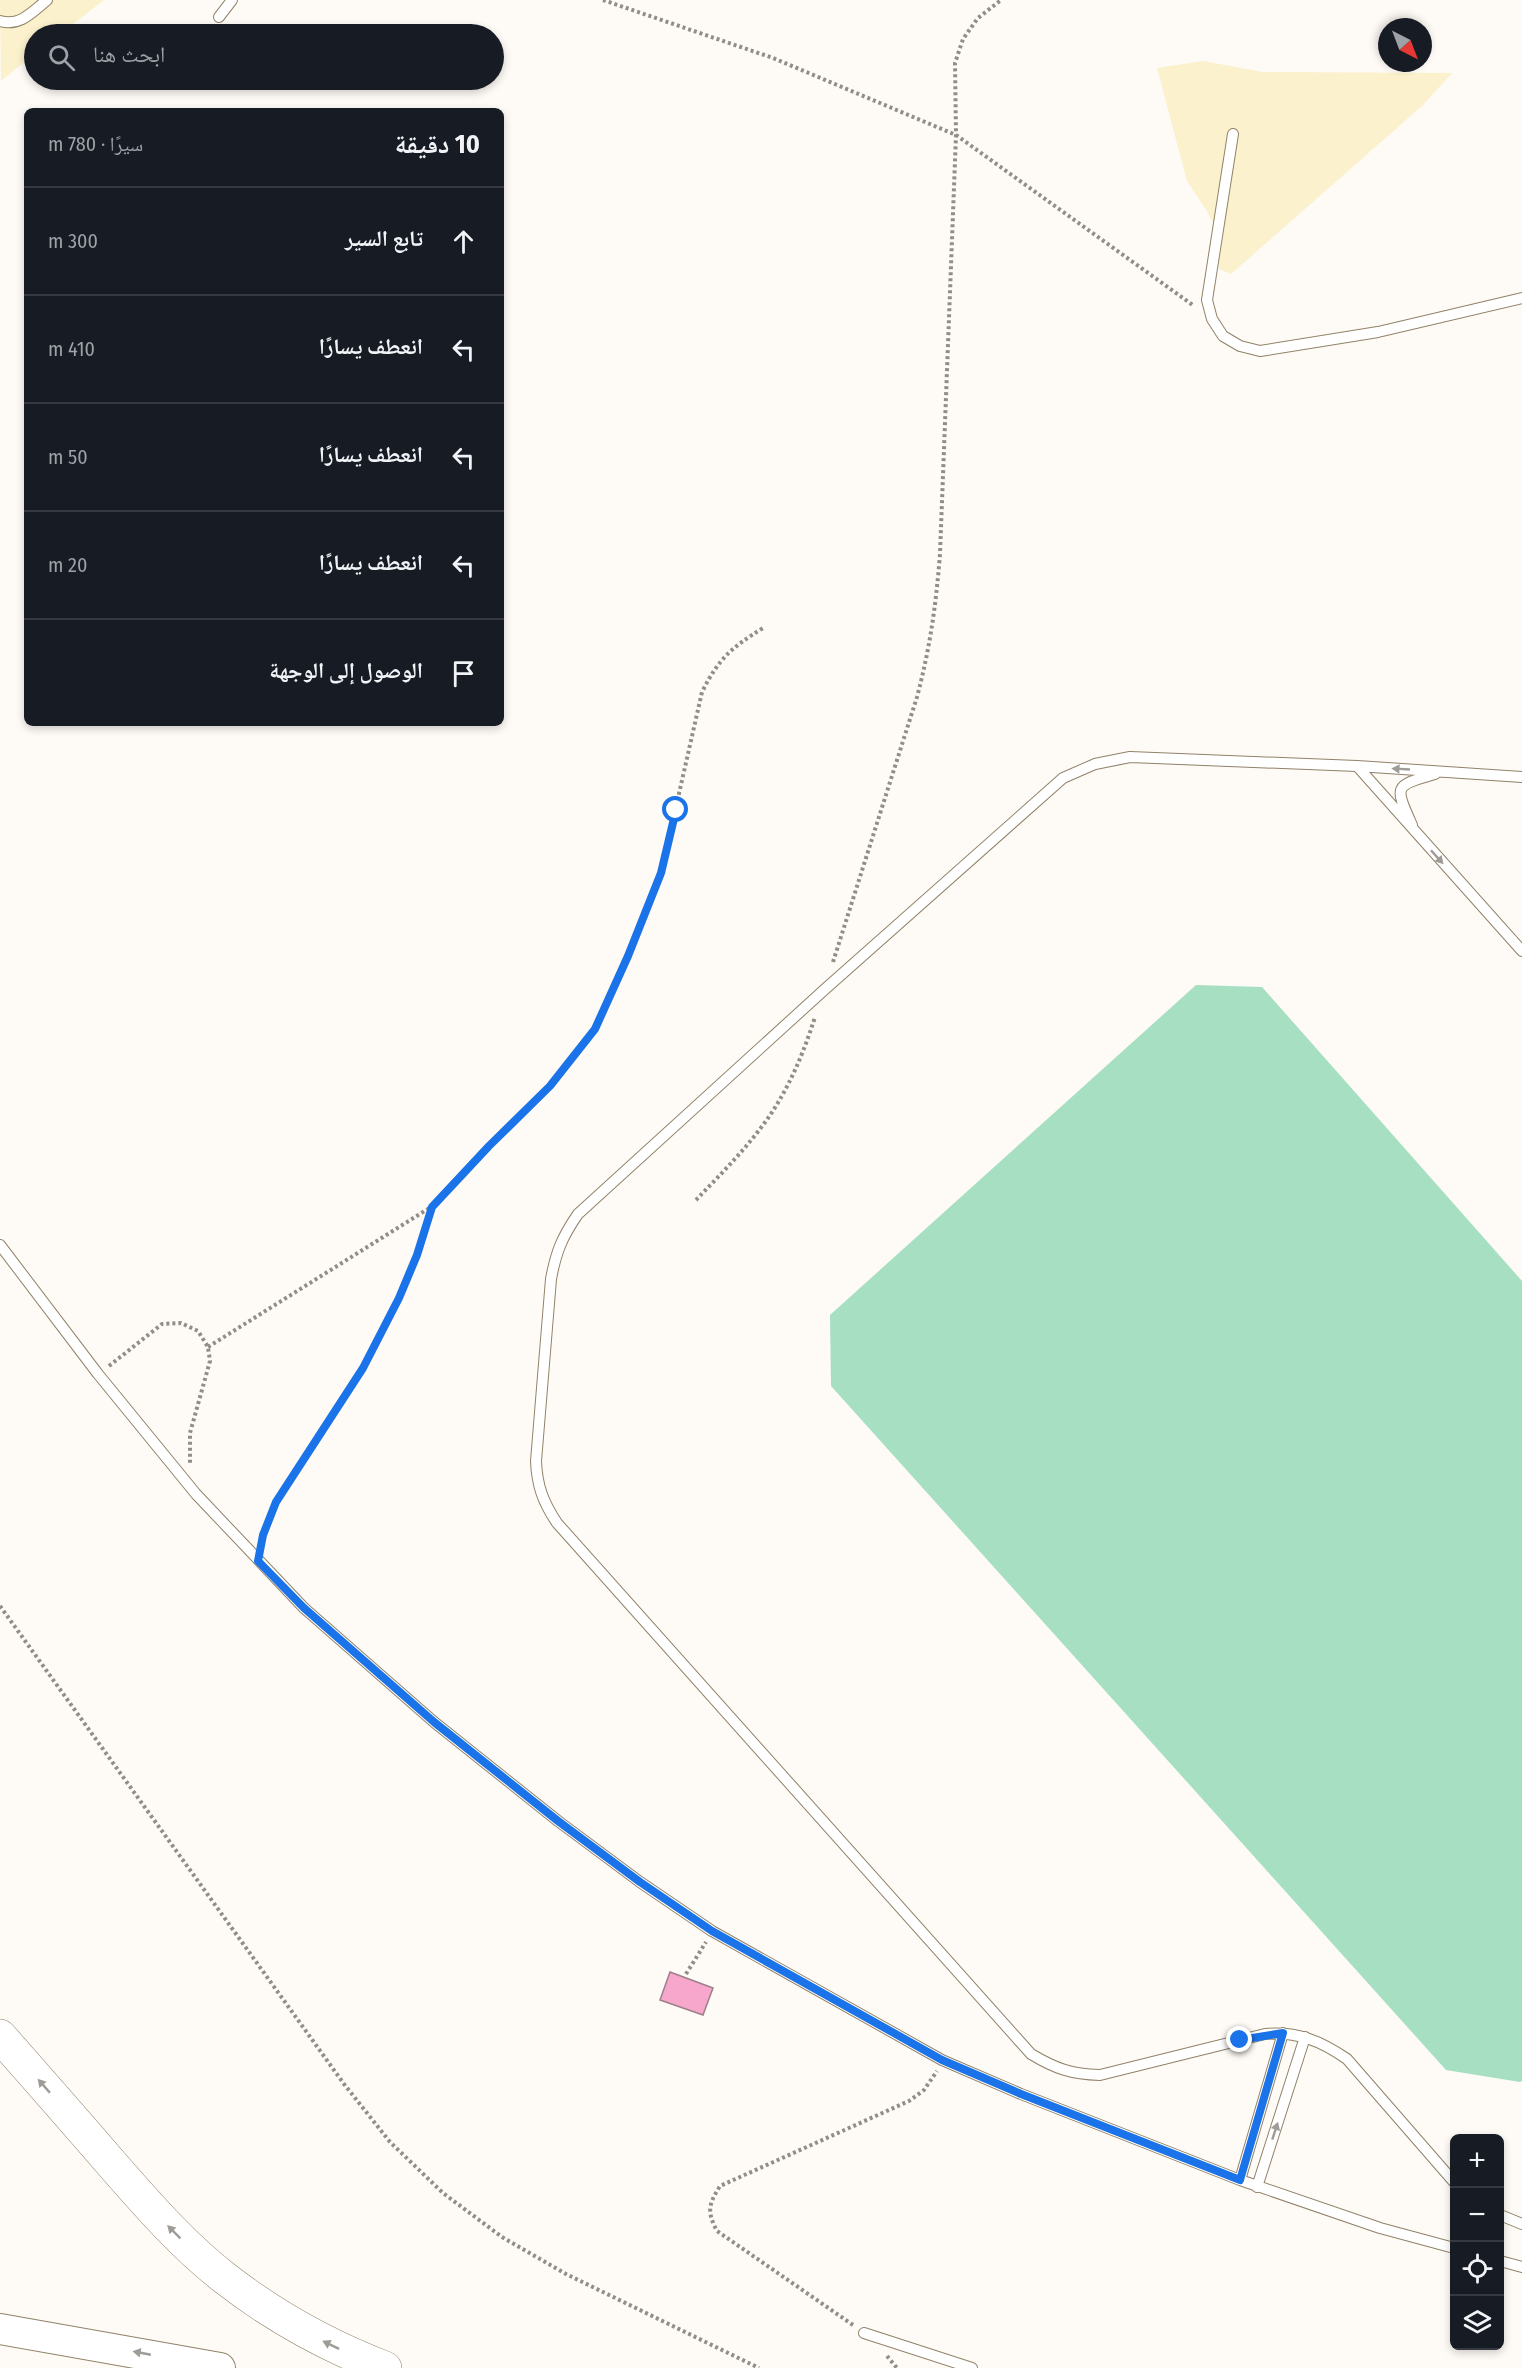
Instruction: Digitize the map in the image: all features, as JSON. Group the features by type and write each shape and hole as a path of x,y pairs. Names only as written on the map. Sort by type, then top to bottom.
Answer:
{"highway":[{"path":"0,2036 146,2202 197,2255 225,2279 286,2321 351,2355 385,2368"}],"main road":[{"path":"0,2329 220,2368"}],"lane":[{"path":"0,21 8,24 19,22 46,0"},
{"path":"219,17 232,0"},
{"path":"1233,134 1207,300 1212,319 1223,336 1240,346 1260,351 1378,332 1522,298"},
{"path":"1450,2176 1347,2059 1327,2045 1305,2037 1283,2033 1240,2040 1100,2075 1075,2074 1052,2067 1031,2054 557,1523 544,1504 537,1483 538,1435 551,1279 556,1254 565,1233 578,1214 824,990 1063,778 1095,764 1130,757 1357,766 1522,777"},
{"path":"1357,766 1417,836 1522,951"},
{"path":"1417,836 1401,801 1401,788 1412,781 1444,772"},
{"path":"0,1245 98,1374 196,1494 304,1608 434,1722 558,1821 640,1882 712,1931 942,2060 1021,2094 1257,2187 1380,2228 1450,2247"},
{"path":"1240,2180 1283,2033"},
{"path":"1257,2187 1305,2037"},
{"path":"1504,2217 1522,2224"},
{"path":"1504,2262 1522,2267"},
{"path":"864,2333 972,2368"}],"path":[{"path":"603,0 773,58 956,135 1212,319"},
{"path":"696,1200 764,1124 789,1082 809,1036 917,698 928,656 935,615 940,554 956,135 955,63 963,39 978,18 1001,0"},
{"path":"208,1347 432,1207 550,1086 595,1029 628,956 661,873 702,692 714,667 735,645 763,628"},
{"path":"258,1561 263,1535 276,1502 363,1368 399,1298 417,1255 432,1207"},
{"path":"98,1374 162,1324 181,1323 198,1331 208,1347 210,1361 191,1427 189,1446 196,1494"},
{"path":"0,1605 344,2084 390,2142 443,2193 502,2237 566,2274 759,2368"},
{"path":"686,1974 712,1931"},
{"path":"897,2368 864,2333 717,2231 710,2217 711,2200 720,2186 909,2102 924,2090 935,2076 942,2060"}],"green space":[{"path":"1196,985 1262,987 1522,1281 1522,2081 1520,2082 1446,2070 831,1386 830,1315"}],"sand":[{"path":"0,0 104,0 73,24 24,24 24,62 1,81"},
{"path":"1203,61 1263,72 1452,73 1423,105 1231,274 1219,269 1216,229 1187,181 1157,68"}],"building":[{"path":"670,1972 713,1988 703,2015 660,2000"}],"route":[{"path":"676,810 661,873 628,956 595,1029 550,1086 432,1207 417,1255 399,1298 363,1368 276,1502 263,1535 258,1561 304,1608 434,1722 558,1821 640,1882 712,1931 942,2060 1021,2094 1240,2180 1283,2033 1265,2034 1240,2040"}]}
